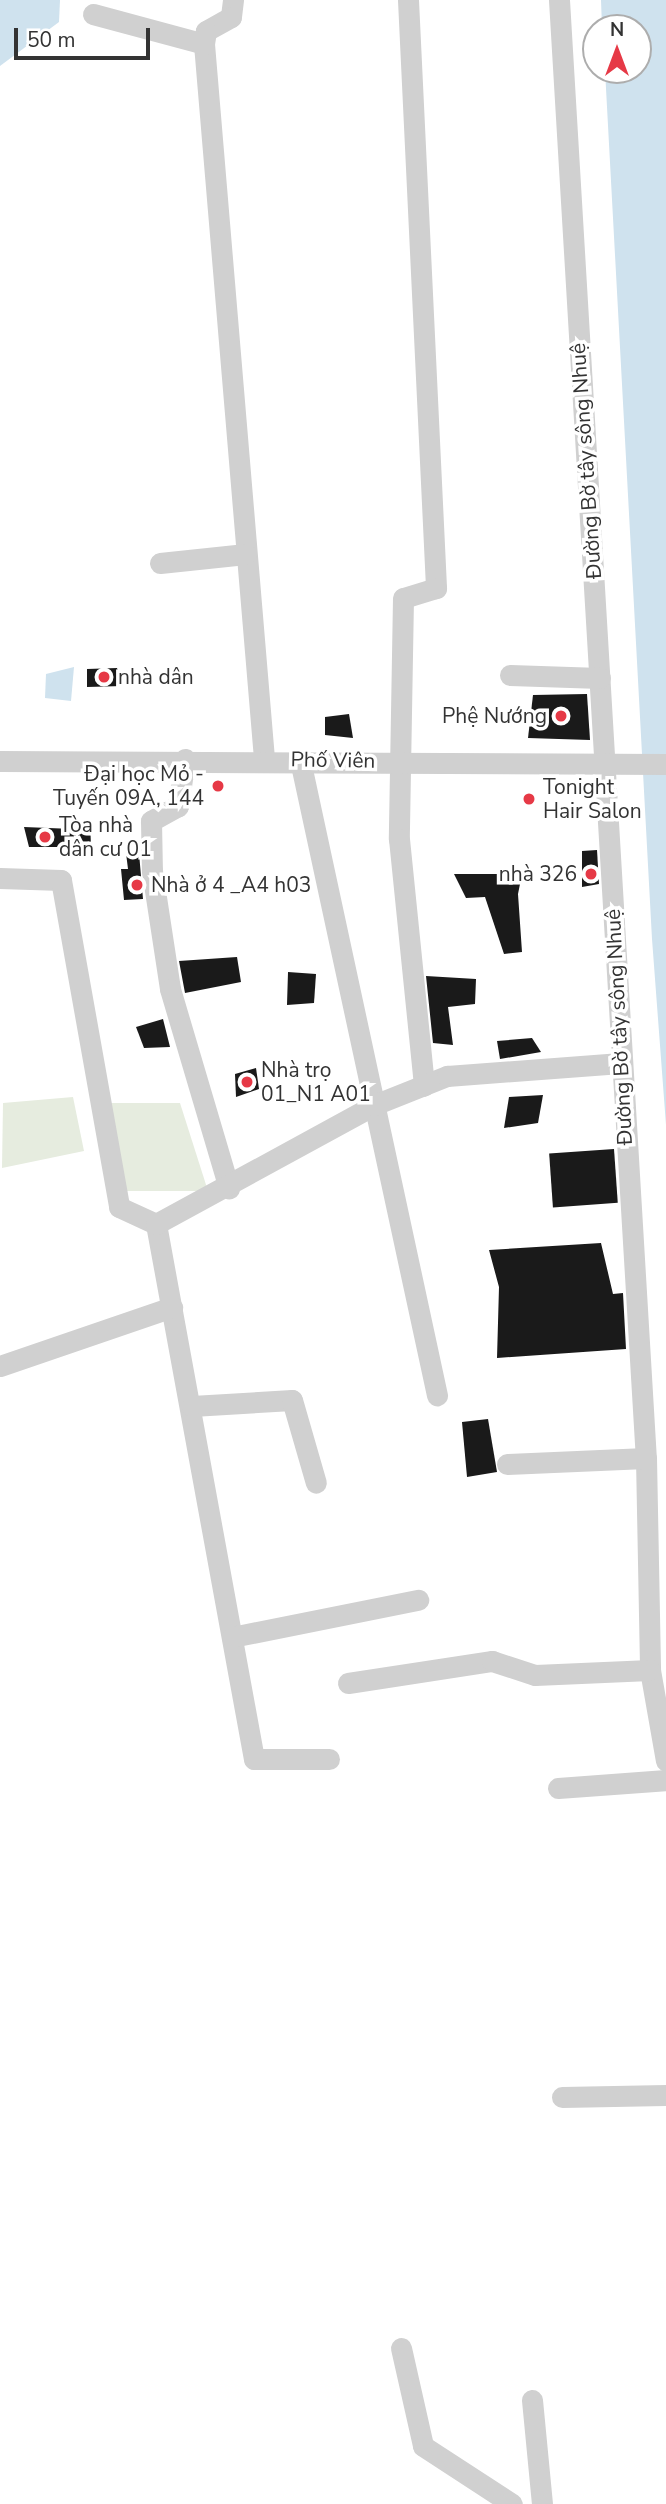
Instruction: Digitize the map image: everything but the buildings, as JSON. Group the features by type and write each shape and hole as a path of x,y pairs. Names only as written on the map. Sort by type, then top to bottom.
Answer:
{"street":[{"path":"233,0 232,17 206,31 204,44 264,759"},
{"path":"408,0 436,588 403,598 400,839 424,1086"},
{"name":"Đường Bờ tây sông Nhuệ","path":"559,0 646,1458 650,1670 666,1761"},
{"path":"93,14 204,44"},
{"path":"160,563 246,554"},
{"path":"510,675 600,678"},
{"path":"185,759 178,806 151,821 152,871 170,989 229,1188"},
{"name":"Phố Viên","path":"0,761 264,759 666,764"},
{"path":"300,760 437,1395"},
{"path":"0,878 61,880 118,1207 156,1224"},
{"path":"156,1224 229,1188 374,1105 447,1076 621,1063"},
{"path":"156,1224 192,1406 254,1759 329,1759"},
{"path":"0,1366 172,1307"},
{"path":"192,1406 292,1400 316,1483"},
{"path":"507,1464 646,1458"},
{"path":"232,1637 418,1600"},
{"path":"348,1683 492,1661 535,1675 650,1670"},
{"path":"558,1788 666,1780"},
{"path":"562,2097 666,2095"},
{"path":"401,2348 423,2446 512,2504"},
{"path":"532,2400 542,2504"}],"shaded area":[{"path":"73,1097 84,1151 2,1168 3,1103"},
{"path":"104,1103 180,1103 208,1191 123,1191"}],"water":[{"path":"0,0 60,0 59,22 0,66"},
{"path":"601,0 666,0 666,1125 652,939 606,84 652,84 652,14 602,14"},
{"path":"74,667 71,701 45,698 46,674"}],"place":[{"name":"nhà dân","path":"104,677"},
{"name":"Phệ Nướng","path":"561,716"},
{"name":"Đại học Mỏ - Tuyến 09A, 144","path":"218,786"},
{"name":"Tonight Hair Salon","path":"529,799"},
{"name":"Tòa nhà dân cư 01","path":"45,837"},
{"name":"nhà 326","path":"591,874"},
{"name":"Nhà ở 4 _A4 h03","path":"137,885"},
{"name":"Nhà trọ 01_N1 A01","path":"247,1082"}]}
